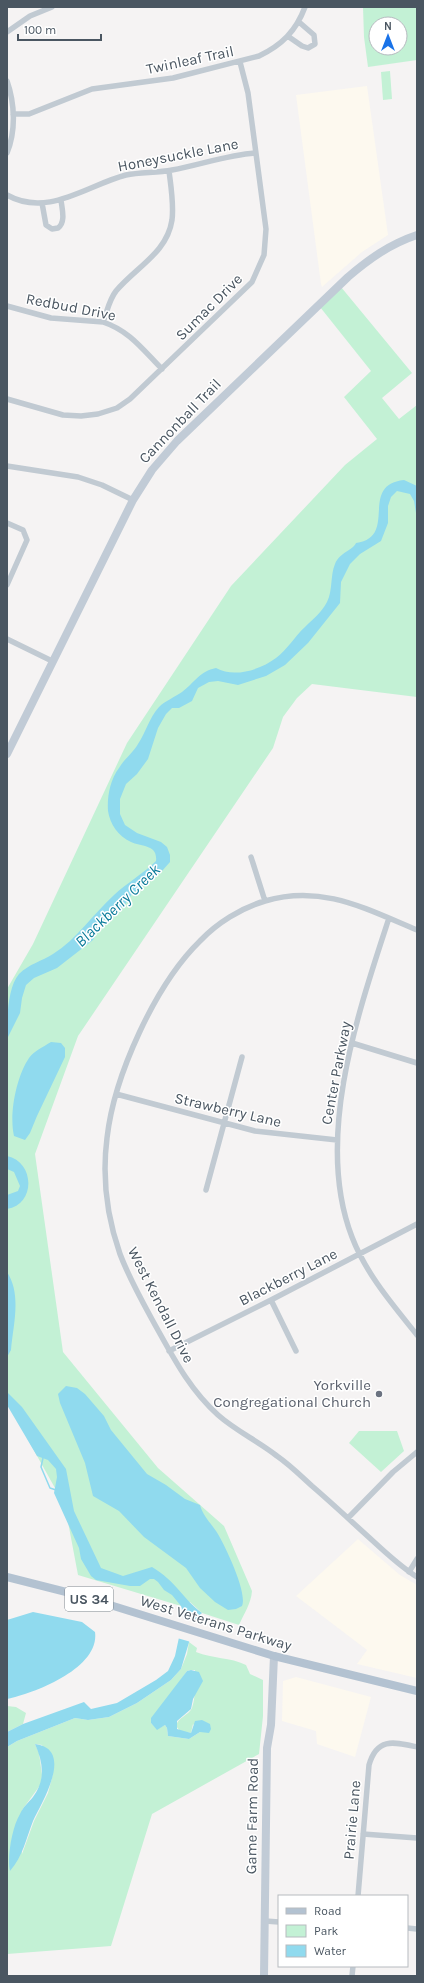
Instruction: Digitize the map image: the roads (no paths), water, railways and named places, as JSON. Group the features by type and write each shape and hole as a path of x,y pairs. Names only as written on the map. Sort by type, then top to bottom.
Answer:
{"main road":[{"name":"Cannonball Trail","path":"7,754 133,500 152,470 166,452 348,277 382,251 417,235"},
{"name":"West Veterans Parkway","path":"7,1578 78,1595 170,1624 201,1632 274,1656 417,1691"},
{"name":"Game Farm Road","path":"264,1976 267,1748 271,1724 274,1656"}],"street":[{"path":"7,32 31,15 52,7"},
{"name":"Twinleaf Trail","path":"13,114 29,114 92,89 174,78 259,56 272,50 289,37 299,22 305,7"},
{"path":"289,37 302,46 308,48 313,47 316,44 314,34 299,22"},
{"name":"Sumac Drive","path":"7,399 63,414 81,416 98,414 117,408 162,369 245,290 261,264 266,247 266,229 248,93 240,62"},
{"path":"7,81 12,98 13,114 12,134 7,153"},
{"name":"Honeysuckle Lane","path":"7,195 27,202 42,203 61,200 120,177 169,171 233,155 255,153"},
{"path":"103,322 110,301 116,291 158,251 167,237 172,217 169,171"},
{"path":"42,203 46,225 52,229 58,228 62,224 61,200"},
{"name":"Redbud Drive","path":"7,306 51,318 103,322 121,329 162,369"},
{"path":"7,466 78,477 102,485 133,500"},
{"path":"7,523 19,527 26,535 27,545 7,585"},
{"path":"7,639 52,661"},
{"path":"251,857 265,901"},
{"name":"West Kendall Drive","path":"417,930 350,902 322,896 302,896 265,901 244,909 214,927 186,956 162,992 143,1026 130,1054 116,1094 109,1123 105,1155 105,1174 109,1213 123,1260 169,1351 186,1379 200,1398 220,1416 277,1456 409,1572 417,1577"},
{"name":"Center Parkway","path":"389,918 352,1043 339,1110 337,1140 341,1190 352,1238 382,1289 417,1336"},
{"path":"352,1043 417,1063"},
{"path":"206,1190 242,1057"},
{"name":"Strawberry Lane","path":"116,1094 223,1124 271,1134 337,1140"},
{"name":"Blackberry Lane","path":"169,1351 417,1224"},
{"path":"271,1300 296,1351"},
{"path":"348,1518 393,1472 417,1452"},
{"path":"409,1572 417,1559"},
{"name":"Prairie Lane","path":"358,1895 369,1765 376,1748 388,1743 398,1743 417,1747"},
{"path":"363,1834 417,1838"},
{"path":"265,1921 278,1922"}],"water":[{"name":"Blackberry Creek","path":"404,480 417,486 417,519 414,501 410,494 397,491 391,497 388,506 388,523 381,541 360,554 350,564 341,582 340,603 308,643 285,665 266,676 238,685 218,681 209,682 198,688 192,701 179,708 172,708 166,714 158,728 148,759 137,774 126,784 120,799 120,814 125,825 137,833 161,842 167,847 170,855 170,862 162,871 132,894 124,906 104,920 93,940 57,968 34,978 26,985 20,1013 7,1039 10,996 15,980 19,974 62,948 114,895 156,861 156,856 152,849 131,842 115,829 108,811 108,806 113,778 123,762 136,747 156,711 161,705 182,692 201,675 210,670 216,668 231,672 247,671 262,666 280,655 325,606 331,588 333,569 337,560 356,543 369,539 375,531 383,491 390,484"},
{"path":"51,1042 61,1043 65,1048 65,1057 30,1133 25,1140 14,1136 12,1118 17,1085 24,1066 29,1058 36,1051"},
{"path":"7,1156 16,1160 23,1166 27,1174 28,1183 27,1192 23,1199 16,1206 7,1209 7,1195 18,1191 20,1186 14,1172 7,1169"},
{"path":"7,1272 12,1281 14,1290 15,1320 11,1350 7,1357"},
{"path":"66,1386 77,1388 85,1394 104,1416 111,1430 147,1474 166,1485 185,1499 200,1505 205,1516 220,1537 239,1580 242,1590 242,1606 236,1609 228,1610 215,1602 200,1588 186,1568 144,1537 119,1511 93,1496 85,1463 60,1403 58,1394"},
{"path":"7,1392 22,1407 66,1469 74,1511 101,1568 123,1576 152,1567 167,1578 195,1608 202,1613 196,1619 181,1669 171,1680 137,1703 109,1717 88,1720 75,1718 17,1741 7,1747 7,1732 23,1724 84,1702 91,1709 117,1703 156,1680 168,1671 175,1656 184,1614 181,1606 172,1595 164,1590 154,1579 150,1579 140,1586 130,1586 96,1580 91,1576 81,1559 79,1548 54,1493 57,1477 56,1469 48,1460 37,1456 7,1405"},
{"path":"33,1612 82,1622 95,1632 94,1645 87,1657 77,1667 63,1677 33,1691 7,1699 7,1620"},
{"path":"191,1670 199,1672 203,1681 193,1699 191,1709 177,1721 177,1729 191,1733 195,1721 202,1720 210,1724 211,1729 209,1733 200,1732 189,1739 168,1736 165,1725 157,1730 151,1723 151,1718 187,1671"},
{"path":"35,1744 47,1748 53,1755 54,1766 52,1777 43,1802 33,1821 24,1847 10,1871 10,1850 17,1820 23,1809 37,1791 40,1784 42,1771 40,1757"}],"waterway":[{"path":"43,1458 41,1467 50,1488 56,1490"}],"place":[{"name":"Yorkville Congregational Church","path":"379,1394"}]}
